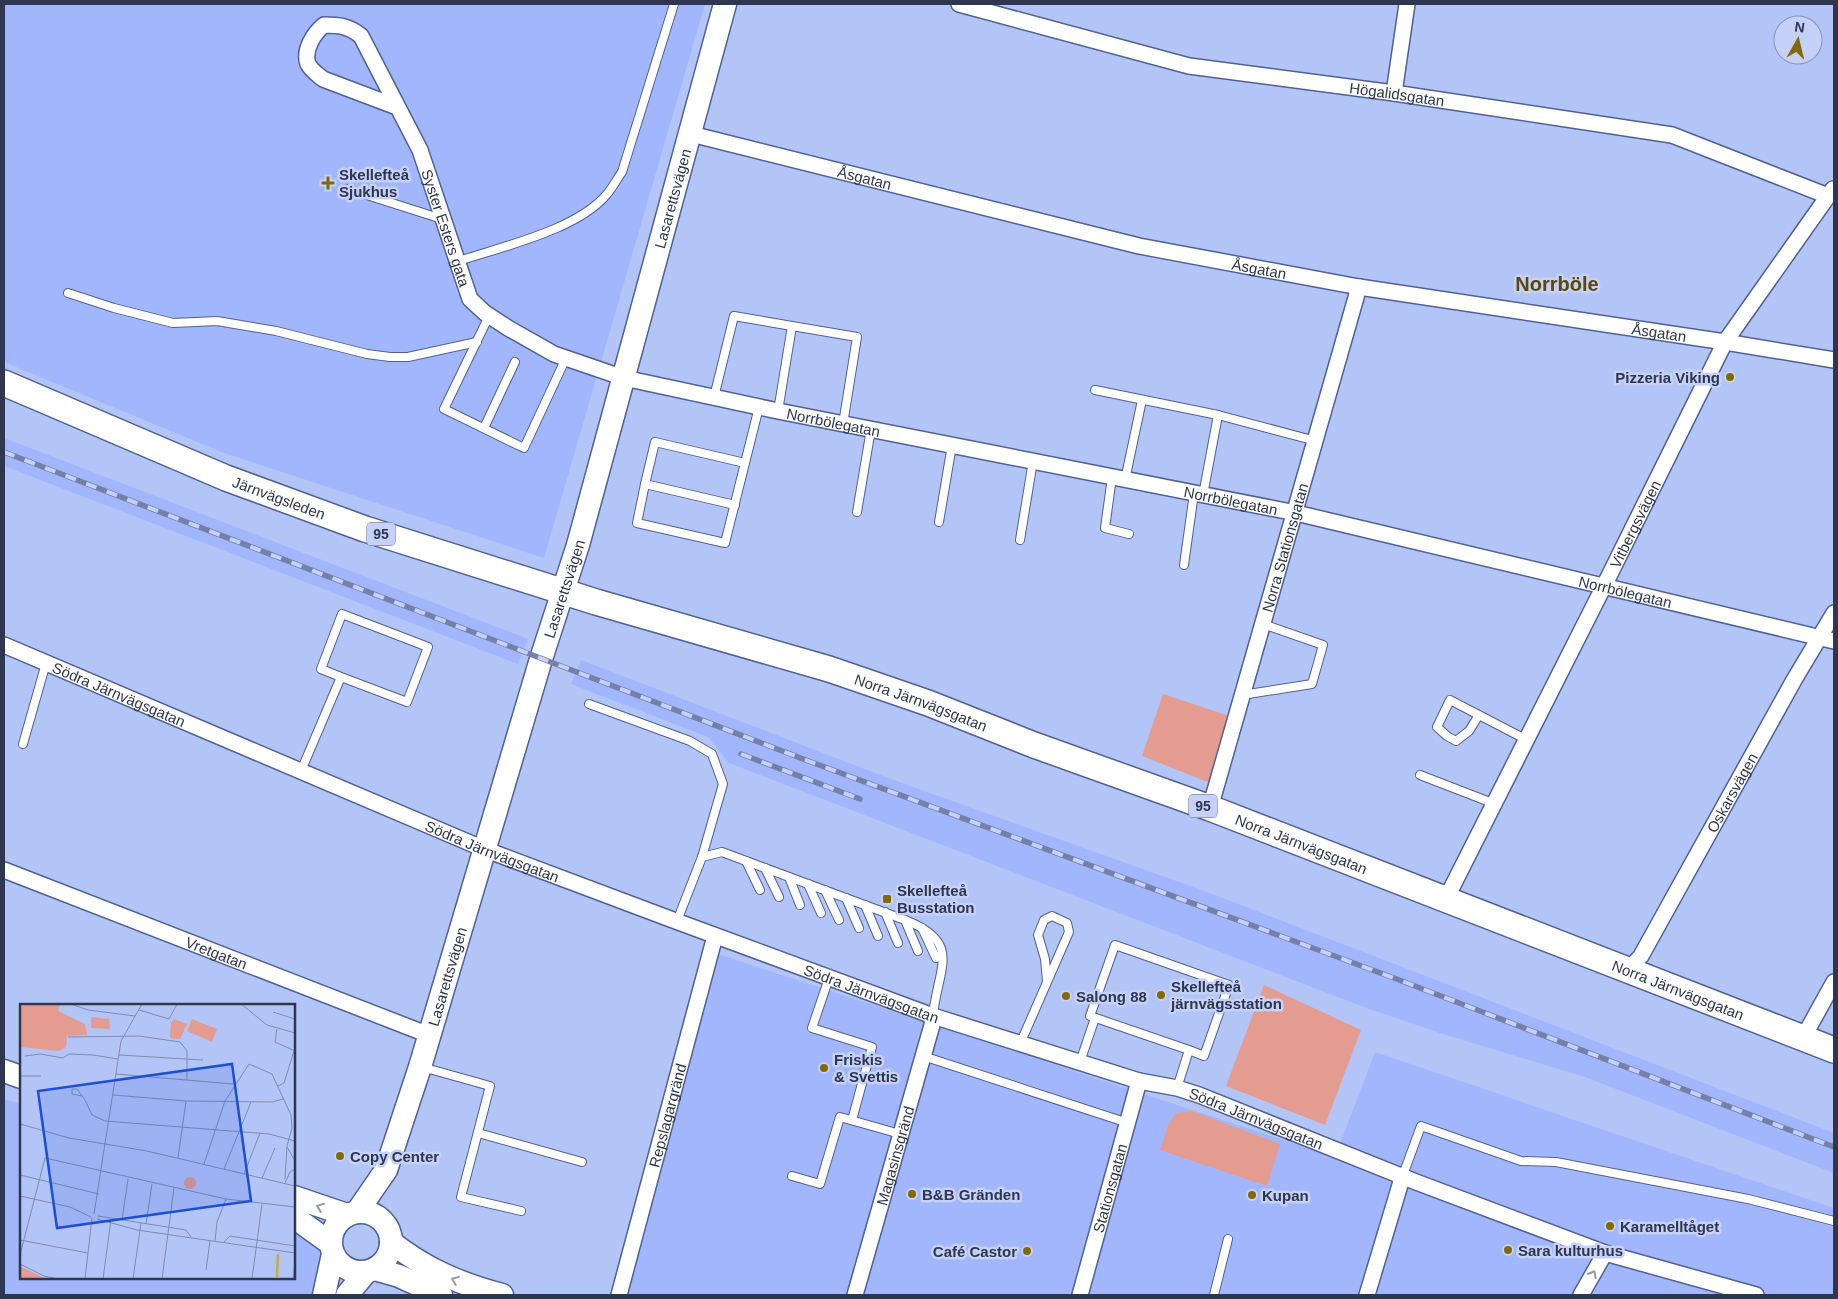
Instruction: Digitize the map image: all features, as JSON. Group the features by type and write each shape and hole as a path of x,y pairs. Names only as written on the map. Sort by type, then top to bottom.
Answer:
{"main road":[{"name":"Lasarettsvägen","path":"387,1232 386,1170 420,1067 562,590 576,552 726,4"},
{"name":"Järnvägsleden","path":"4,383 226,478 365,529 562,590"},
{"name":"Norra Järnvägsgatan","path":"562,590 596,602 829,669 928,703 1034,745 1210,808 1834,1050"},
{"path":"4,1071 20,1078"},
{"name":"Lasarettsvägen","path":"352,1214 386,1170"},
{"path":"295,1197 352,1214 372,1214 412,1259 433,1271 472,1287 502,1295"},
{"path":"324,1295 334,1228 352,1214"},
{"path":"295,1218 332,1248 339,1263 348,1270 370,1271 399,1276 441,1295"},
{"path":"347,1295 370,1271 386,1259 387,1232"}],"street":[{"name":"Högalidsgatan","path":"959,4 1189,66 1394,92 1672,135 1831,192"},
{"path":"1394,92 1406,4"},
{"name":"Syster Esters gata","path":"397,108 323,79 314,72 308,64 309,49 312,36 318,29 324,25 340,25 352,28 361,36 420,150 470,300 490,316 566,358 624,378"},
{"name":"Åsgatan","path":"691,134 1139,246 1359,287 1834,360"},
{"name":"Vitbergsvägen","path":"1446,900 1604,587 1724,342 1831,192"},
{"name":"Norra Stationsgatan","path":"1210,808 1296,513 1359,287"},
{"name":"Norrbölegatan","path":"624,378 778,411 1296,513 1827,639"},
{"name":"Oskarsvägen","path":"1628,970 1641,956 1827,639 1834,613"},
{"name":"Södra Järnvägsgatan","path":"4,645 484,849 677,922 933,1016 1139,1081 1176,1088 1605,1253 1756,1295"},
{"name":"Vretgatan","path":"4,870 430,1034"},
{"name":"Repslagargränd","path":"619,1295 715,936"},
{"path":"1803,1038 1834,982"},
{"name":"Magasinsgränd","path":"855,1295 933,1016"},
{"name":"Stationsgatan","path":"1080,1295 1139,1081"},
{"path":"1367,1295 1403,1175"},
{"path":"1581,1295 1605,1253"}],"lane":[{"path":"456,262 567,224 586,213 607,195 622,172 674,4"},
{"path":"348,189 442,219"},
{"path":"68,293 114,308 172,323 217,322 276,330 366,354 390,357 408,357 477,342"},
{"path":"490,316 444,409 524,448 566,358"},
{"path":"714,397 734,316 857,336 843,424"},
{"path":"778,411 792,326"},
{"path":"484,428 515,362"},
{"path":"1095,390 1218,415 1316,441"},
{"path":"1129,534 1105,528 1142,400"},
{"path":"745,463 655,442 637,523 725,543 735,504 759,407"},
{"path":"1184,565 1198,494 1218,415"},
{"path":"857,512 870,429"},
{"path":"939,522 952,445"},
{"path":"1020,540 1033,461"},
{"path":"645,484 735,504"},
{"path":"342,614 428,647 407,702 341,677 321,669 342,614"},
{"path":"1242,695 1312,684 1323,645 1263,624"},
{"path":"23,744 46,663"},
{"path":"301,771 341,677"},
{"path":"1480,715 1469,731 1456,741 1437,727 1450,700 1480,715 1527,740"},
{"path":"589,704 690,741 712,754 723,784 702,857 677,922"},
{"path":"1420,774 1495,804"},
{"path":"702,857 722,852 922,926 934,935 945,957 933,1016"},
{"path":"746,861 760,890"},
{"path":"765,868 779,897"},
{"path":"789,877 800,905"},
{"path":"808,884 821,913"},
{"path":"825,890 839,920"},
{"path":"846,898 859,928"},
{"path":"865,905 878,936"},
{"path":"885,912 898,943"},
{"path":"1020,1044 1069,932 1067,923 1052,916 1044,920 1038,935 1045,959 1047,981"},
{"path":"905,920 918,951"},
{"path":"922,926 936,958"},
{"path":"1115,945 1229,985 1204,1056 1189,1050 1090,1016 1115,945"},
{"path":"829,978 812,1028 872,1047 852,1120"},
{"path":"1080,1062 1095,1018"},
{"path":"1176,1088 1189,1050"},
{"path":"923,1056 1128,1122"},
{"path":"420,1067 490,1086 461,1197 521,1212"},
{"path":"792,1176 820,1184 840,1117 900,1134"},
{"path":"1403,1175 1421,1126 1521,1161 1556,1162 1748,1199 1834,1222"},
{"path":"478,1133 582,1162"},
{"path":"1214,1295 1228,1240"}],"shaded area":[{"name":"Skellefteå Sjukhus","path":"4,4 705,4 544,558 224,453 4,362"},
{"path":"4,438 528,639 518,664 4,466"},
{"path":"581,660 888,778 1207,892 1834,1133 1834,1173 1585,1077 1443,1034 1364,1007 729,763 708,737 571,684"},
{"path":"1163,694 1232,717 1213,784 1142,756"},
{"path":"718,954 1335,1157 1375,1052 1834,1208 1834,1295 626,1295"},
{"path":"1264,985 1361,1030 1325,1125 1226,1086"},
{"path":"4,1099 20,1104 20,1279 295,1279 295,1231 344,1256 322,1295 4,1295"},
{"path":"1192,1111 1280,1144 1267,1186 1160,1150 1168,1126 1176,1113"}],"railway":[{"path":"4,452 811,762 1394,978 1834,1147"},
{"path":"741,754 860,799"}],"place":[{"name":"Skellefteå Sjukhus","path":"328,183"},
{"name":"Pizzeria Viking","path":"1730,377"},
{"name":"Skellefteå Busstation","path":"887,899"},
{"name":"Skellefteå järnvägsstation","path":"1161,995"},
{"name":"Salong 88","path":"1066,996"},
{"name":"Friskis & Svettis","path":"824,1068"},
{"name":"Copy Center","path":"340,1156"},
{"name":"B&B Gränden","path":"912,1194"},
{"name":"Kupan","path":"1252,1195"},
{"name":"Karamelltåget","path":"1610,1226"},
{"name":"Sara kulturhus","path":"1508,1250"},
{"name":"Café Castor","path":"1027,1251"}],"district":[{"name":"Norrböle","path":"1557,284"}]}
